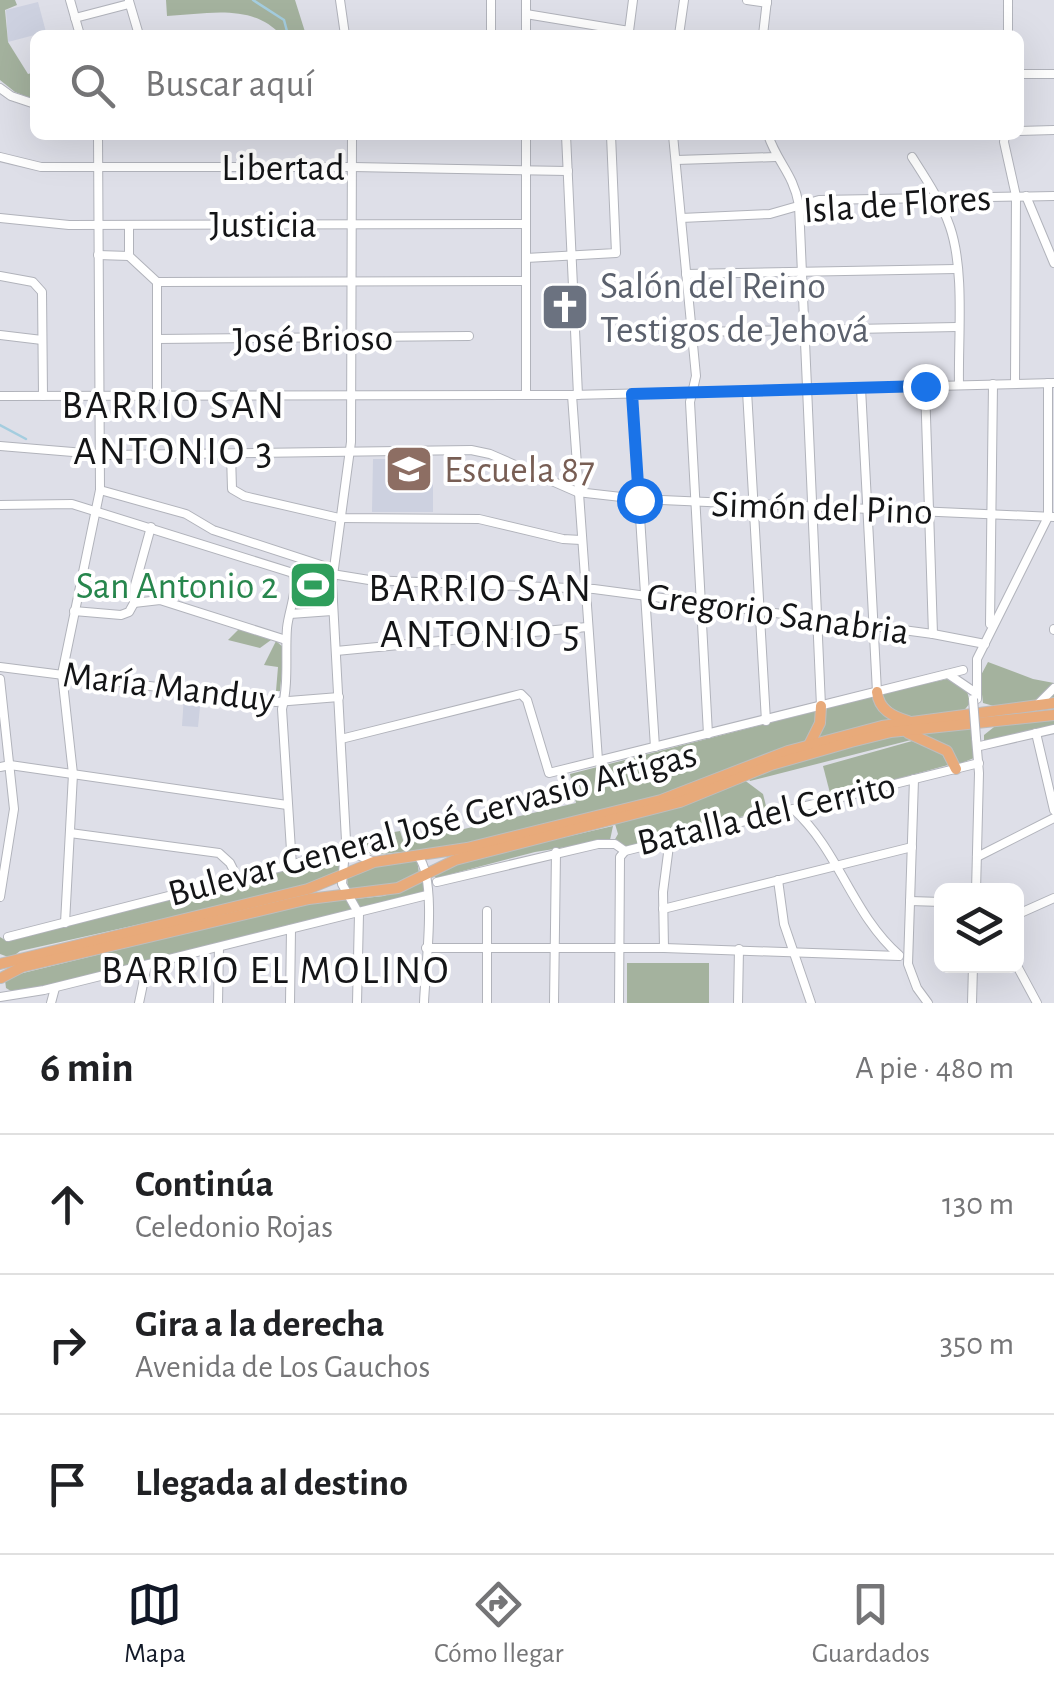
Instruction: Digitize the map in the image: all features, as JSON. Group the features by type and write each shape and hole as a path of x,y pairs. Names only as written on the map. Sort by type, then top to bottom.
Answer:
{"main road":[{"path":"877,692 885,710 946,752 956,769"},
{"name":"Bulevar General José Gervasio Artigas","path":"0,966 272,898 374,862 467,848 661,800 809,745 1054,703"},
{"path":"809,745 820,723 822,706"},
{"name":"Bulevar General José Gervasio Artigas","path":"0,983 22,968 288,904 398,888 455,860 680,802 806,753 906,726 1054,715"},
{"path":"0,966 0,983"}],"street":[{"path":"70,0 79,30"},
{"path":"340,0 344,30"},
{"path":"491,0 491,30"},
{"path":"526,0 526,30"},
{"path":"630,30 633,0"},
{"path":"680,30 684,0"},
{"path":"747,0 767,1 763,30"},
{"path":"1008,0 1008,30"},
{"path":"76,18 129,2 137,30"},
{"path":"526,14 624,30"},
{"path":"1024,74 1054,74"},
{"path":"0,88 30,102"},
{"path":"1024,131 1054,130"},
{"path":"65,922 72,774 62,674 100,490 98,140"},
{"path":"352,140 352,395 349,452 332,571 332,611 348,847 343,887 359,914 357,1003"},
{"path":"526,140 526,395"},
{"path":"566,140 577,492 598,760"},
{"path":"526,258 616,252 611,140"},
{"path":"674,140 696,376 690,402 708,734"},
{"path":"770,140 776,157 791,174 798,205 822,706"},
{"path":"1004,140 1021,196 1054,262"},
{"name":"Libertad","path":"0,157 31,166 98,168 568,171"},
{"path":"676,160 776,157"},
{"path":"912,157 938,198 951,230 959,385"},
{"path":"1016,384 1021,196"},
{"name":"Isla de Flores","path":"681,218 770,214 820,200 1054,196"},
{"name":"Justicia","path":"0,218 29,224 98,226 526,224"},
{"path":"129,224 129,256"},
{"path":"98,255 129,256 157,282 526,281"},
{"path":"686,274 956,269"},
{"path":"0,276 34,282 40,287 43,396"},
{"path":"156,394 157,282"},
{"path":"691,332 958,328"},
{"path":"0,335 42,340"},
{"name":"José Brioso","path":"157,339 469,336"},
{"path":"0,396 575,395 1051,383 1051,517 983,643"},
{"path":"976,883 979,760 975,665 990,624 993,384"},
{"path":"925,386 932,634"},
{"path":"861,388 877,692"},
{"path":"747,391 766,721"},
{"path":"632,394 654,747"},
{"name":"Simón del Pino","path":"0,446 101,453 470,450 490,454 577,492 639,500 1051,517"},
{"path":"232,454 232,489 244,496 339,518 479,520 581,540"},
{"name":"Gregorio Sanabria","path":"100,490 186,514 213,530 369,580 584,588 983,643"},
{"path":"0,506 72,504 97,510 289,570 296,578 286,640 284,702 292,866"},
{"path":"74,611 128,612 134,603 135,585 152,527"},
{"path":"294,596 316,611"},
{"path":"134,603 160,600 286,640"},
{"path":"290,614 332,611"},
{"path":"336,650 587,627"},
{"name":"María Manduy","path":"0,666 284,702 339,698"},
{"path":"341,739 518,694 527,700 547,773 963,670"},
{"path":"948,674 974,696"},
{"path":"0,679 5,766 14,809 0,897"},
{"path":"1035,707 1054,688"},
{"path":"978,740 1054,728"},
{"path":"1036,733 1054,810"},
{"name":"Batalla del Cerrito","path":"437,882 556,852 611,843 625,851 979,760"},
{"path":"5,766 287,804"},
{"path":"904,958 914,779"},
{"path":"0,811 14,809"},
{"path":"793,809 818,835 866,918 904,958 928,1003"},
{"path":"977,857 1054,818"},
{"path":"70,833 219,852 238,879"},
{"path":"664,948 663,909 670,838"},
{"path":"8,937 292,866 348,847 374,862"},
{"path":"663,909 912,847"},
{"path":"619,1003 620,857 625,851"},
{"path":"554,1003 556,852"},
{"path":"418,856 426,874 427,896 424,1003"},
{"path":"778,880 784,924 811,1003"},
{"path":"0,983 5,998 55,988 427,896"},
{"path":"1024,911 1054,898"},
{"path":"910,901 934,902"},
{"path":"487,911 487,1003"},
{"path":"290,1003 291,930"},
{"path":"218,1003 220,947"},
{"path":"426,948 792,950 904,958"},
{"path":"738,1003 739,949"},
{"path":"139,1003 148,965"},
{"path":"972,1003 974,973"},
{"path":"1021,973 1037,1003"},
{"path":"52,1003 55,988"}],"shaded area":[{"path":"38,2 45,30 30,30 30,36 8,42 6,10"},
{"path":"373,459 433,459 433,512 372,512"},
{"path":"184,696 201,697 198,727 182,726"}],"green space":[{"path":"0,0 15,0 17,5 5,10 8,42 30,73 30,98 0,80"},
{"path":"166,0 295,0 304,30 275,30 243,14 167,16"},
{"name":"San Antonio 2","path":"306,570 321,571 320,600 305,600"},
{"path":"239,629 271,640 260,648 228,640"},
{"path":"276,641 284,648 280,691 276,691 278,667 264,665"},
{"path":"988,662 1054,683 1054,699 1001,708 983,703 980,677"},
{"path":"947,679 967,691 970,703 962,713 906,715 880,694"},
{"path":"872,696 896,720 816,740 827,708"},
{"path":"816,711 819,716 806,742 680,790 466,845 373,855 354,845 355,839 400,831 404,843 576,803 570,774"},
{"path":"1054,718 1054,725 984,742 984,735 999,723"},
{"path":"972,726 974,758 959,764 955,757 917,733"},
{"path":"902,734 911,740 750,781 748,778 808,757"},
{"path":"912,741 942,754 948,765 831,797 823,766"},
{"path":"743,779 763,794 767,810 626,847 614,841 618,834 615,824 674,807"},
{"path":"613,826 610,840 535,852 434,876 466,860"},
{"path":"341,857 339,873 302,888 20,951 11,958 0,954 0,937 5,940"},
{"path":"417,860 419,873 402,881 375,889 348,889 347,877 377,865"},
{"path":"424,881 423,893 360,909 355,899 384,896"},
{"path":"322,900 347,900 353,908 16,994 6,988 5,980 15,975"},
{"path":"627,963 709,963 709,1003 627,1003"}],"waterway":[{"path":"253,0 284,20 287,30"},
{"path":"0,425 26,439"}],"place":[{"name":"Salón del Reino Testigos de Jehová","path":"565,307"},
{"name":"Escuela 87","path":"409,469"},
{"name":"San Antonio 2","path":"313,585"}],"district":[{"name":"BARRIO SAN ANTONIO 3","path":"174,427"},
{"name":"BARRIO SAN ANTONIO 5","path":"481,610"},
{"name":"BARRIO EL MOLINO","path":"276,969"}],"route":[{"path":"639,500 632,394 925,386"}]}
